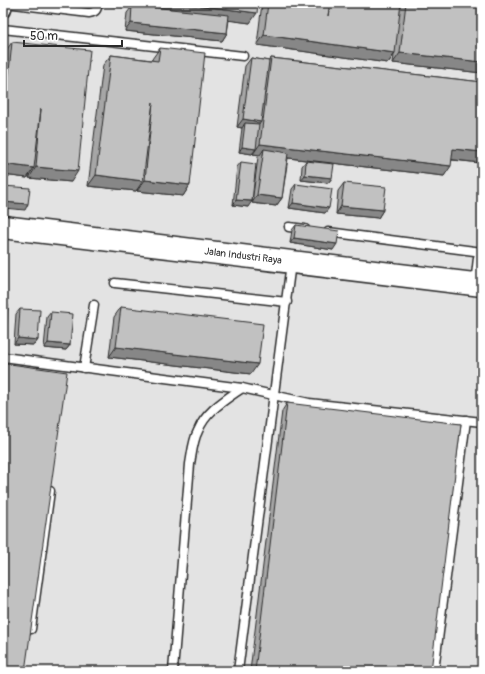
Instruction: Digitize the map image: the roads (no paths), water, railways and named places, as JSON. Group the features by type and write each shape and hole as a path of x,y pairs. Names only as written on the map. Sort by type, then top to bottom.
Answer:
{"street":[{"path":"3,9 5,3"},
{"name":"Jalan Industri Raya","path":"3,227 480,285"},
{"path":"480,285 482,258"}],"lane":[{"path":"5,3 89,13 97,10 98,3"},
{"path":"3,29 243,56"},
{"path":"289,227 482,252"},
{"path":"238,671 292,262"},
{"path":"115,283 287,302"},
{"path":"84,368 94,305"},
{"path":"3,357 67,370 84,368 242,388 309,403 482,422"},
{"path":"173,671 190,464 197,432 207,415 242,388"},
{"path":"434,671 466,420"},
{"path":"30,637 52,481"}]}
